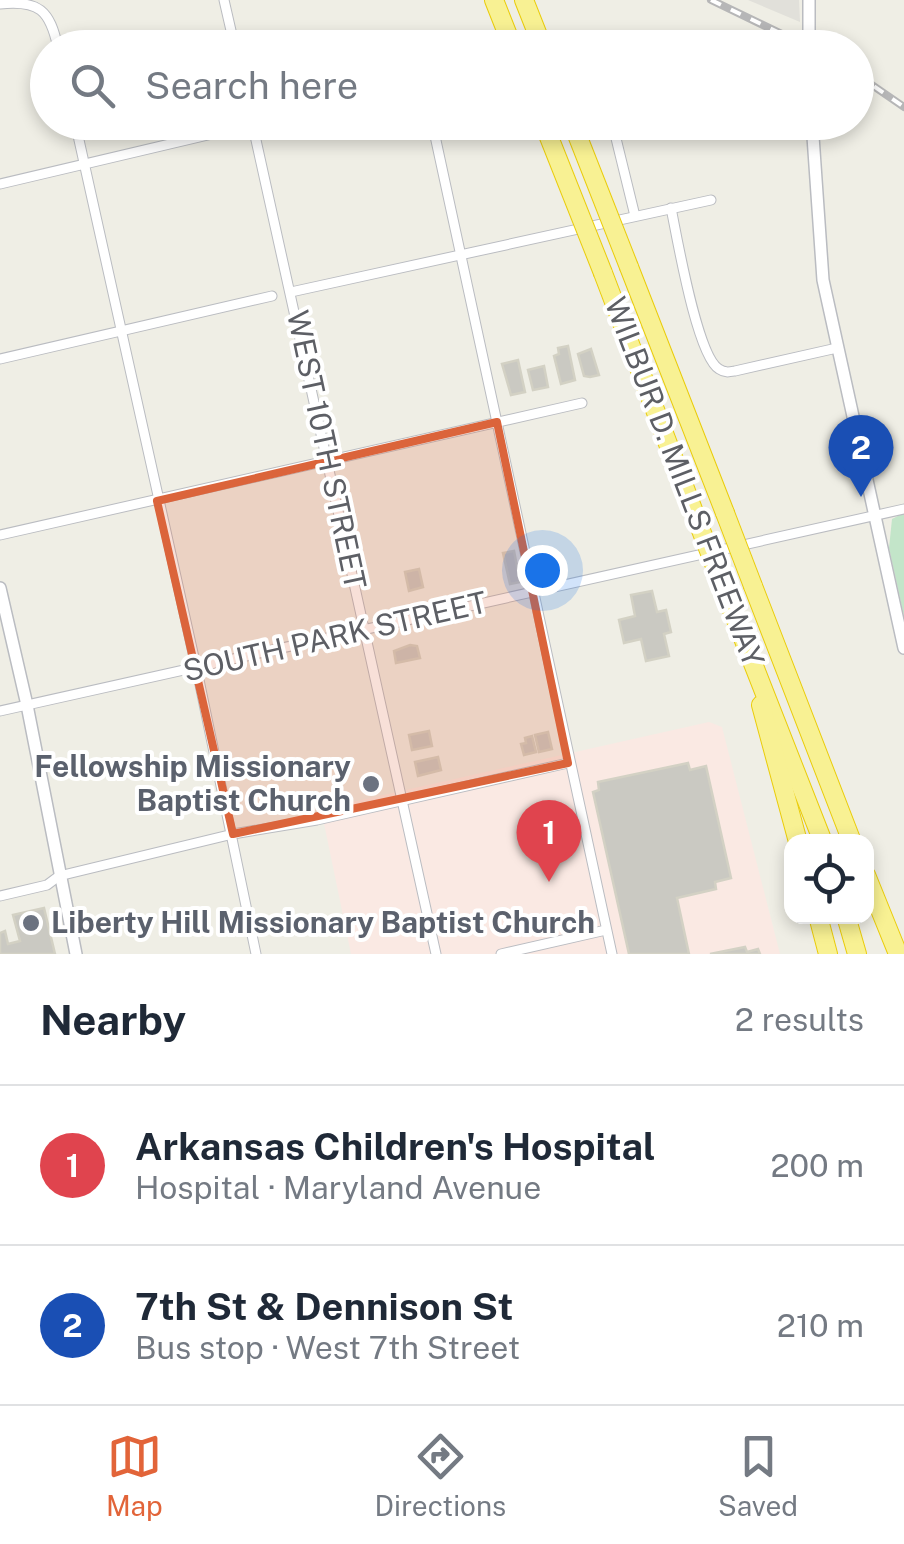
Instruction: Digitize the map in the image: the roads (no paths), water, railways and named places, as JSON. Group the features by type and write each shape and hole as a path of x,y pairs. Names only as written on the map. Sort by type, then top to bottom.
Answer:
{"highway":[{"path":"494,0 506,30"},
{"path":"524,0 535,30"},
{"name":"WILBUR D. MILLS FREEWAY","path":"550,140 820,834"},
{"name":"WILBUR D. MILLS FREEWAY","path":"579,140 849,834"},
{"path":"748,646 796,834"},
{"path":"874,895 898,954"},
{"path":"874,914 886,954"},
{"path":"820,924 828,954"},
{"path":"848,924 856,954"}],"street":[{"path":"0,4 28,0 36,3 48,16 52,30"},
{"path":"224,0 231,30"},
{"path":"809,0 809,30"},
{"path":"78,140 197,668 256,954"},
{"path":"0,184 186,140"},
{"name":"WEST 10TH STREET","path":"260,140 436,954"},
{"path":"436,140 612,954"},
{"path":"616,140 635,216"},
{"path":"813,140 818,247 836,348 904,648"},
{"path":"291,292 711,200"},
{"path":"671,208 701,335 720,370 735,372 836,348"},
{"path":"0,359 272,296"},
{"path":"0,535 582,404"},
{"name":"SOUTH PARK STREET","path":"0,711 904,508"},
{"path":"0,588 76,954"},
{"path":"0,896 47,885 59,876 233,834 317,820 568,763"},
{"path":"501,954 606,930"}],"railway":[{"path":"711,0 774,30"},
{"path":"874,86 904,107"}],"place":[{"name":"7th St & Dennison St","path":"861,497"},
{"name":"Fellowship Missionary Baptist Church","path":"371,784"},
{"name":"Arkansas Children's Hospital","path":"549,882"},
{"name":"Liberty Hill Missionary Baptist Church","path":"31,923"}]}
